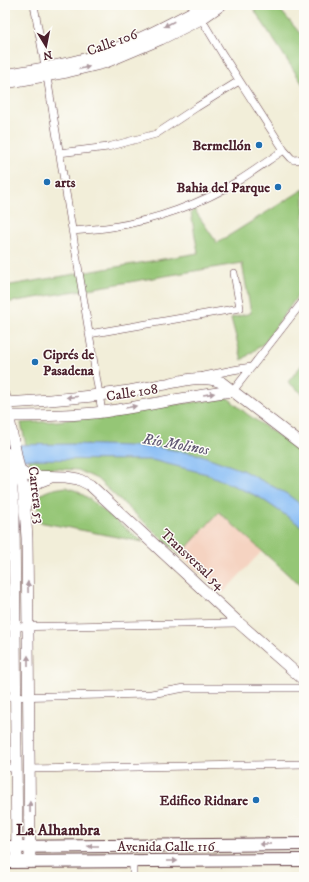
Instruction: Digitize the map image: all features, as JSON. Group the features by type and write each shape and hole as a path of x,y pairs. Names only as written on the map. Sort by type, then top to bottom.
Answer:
{"main road":[{"name":"Avenida Calle 116","path":"11,847 304,844"},
{"name":"Avenida Calle 116","path":"11,862 304,860"}],"street":[{"path":"34,5 102,412"},
{"name":"Calle 106","path":"5,75 84,68 110,60 161,39 198,10 221,5"},
{"path":"198,10 240,81 284,150 294,160 304,159"},
{"name":"Calle 106","path":"5,83 45,72"},
{"path":"59,153 108,147 156,134 240,81"},
{"path":"72,231 111,227 142,221 186,207 221,191 284,150"},
{"path":"90,334 240,308 234,273"},
{"path":"233,391 304,300"},
{"name":"Calle 108","path":"5,401 116,393 251,367"},
{"path":"194,378 208,378 221,382 304,446"},
{"name":"Calle 108","path":"7,416 102,412 233,391"},
{"name":"Carrera 53","path":"5,401 13,440 15,468 8,481 14,511 10,558 10,697 16,768 11,862"},
{"name":"Carrera 53","path":"5,452 15,468 23,487 27,538 30,862"},
{"name":"Transversal 54","path":"15,468 30,476 66,477 78,479 90,485 239,623 304,680"},
{"name":"Transversal 54","path":"25,509 32,487 39,482 53,477"},
{"path":"10,626 239,623"},
{"path":"10,697 151,694 185,688 304,688"},
{"path":"29,769 304,764"},
{"path":"5,768 16,768"},
{"path":"133,861 134,877"}],"shaded area":[{"path":"218,512 262,551 223,593 180,555"}],"green space":[{"path":"251,5 276,5 304,38 304,86"},
{"path":"304,189 304,287 264,343 242,360 231,318 251,313 242,263 5,303 5,286 198,253 191,213 194,209 217,243"},
{"path":"304,362 304,395 288,382"},
{"path":"228,398 247,414 304,453 304,589 219,512 180,555 97,479 78,470 31,467 21,423 58,421"},
{"path":"66,487 77,491 88,498 143,542 39,522 37,497 48,491"}],"water":[{"path":"75,444 156,447 201,455 242,470 287,494 304,507 304,528 259,497 207,474 152,460 5,459 5,445"}],"place":[{"name":"Bermellón","path":"259,145"},
{"name":"arts","path":"47,182"},
{"name":"Bahia del Parque","path":"278,187"},
{"name":"Ciprés de Pasadena","path":"35,362"},
{"name":"Edifico Ridnare","path":"256,800"}],"district":[{"name":"La Alhambra","path":"58,829"}],"water label":[{"name":"Río Molinos","path":"176,444"}]}
